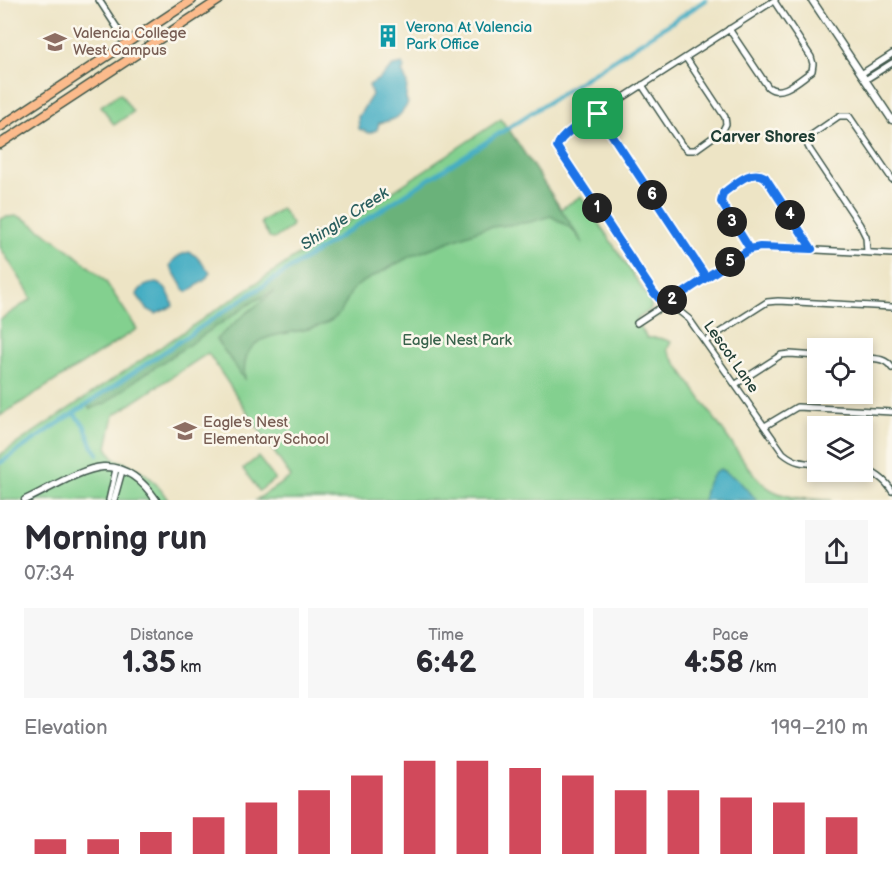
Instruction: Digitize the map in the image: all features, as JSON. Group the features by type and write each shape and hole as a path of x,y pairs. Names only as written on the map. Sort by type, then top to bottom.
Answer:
{"main road":[{"path":"0,127 192,0"},
{"path":"0,144 219,0"}],"street":[{"path":"99,0 127,43"},
{"path":"706,277 598,114 686,58 729,29 775,0 811,57 812,71 782,91 772,90 729,29"},
{"path":"812,0 892,120"},
{"path":"863,77 892,54"},
{"path":"642,85 681,144 687,150 695,150 723,130 726,124 725,117 686,58"},
{"path":"863,77 892,63"},
{"path":"25,110 33,122"},
{"name":"Lescot Lane","path":"598,114 565,135 557,147 654,293 665,305 674,307 689,319 783,453 792,460 807,463"},
{"path":"867,252 866,237 860,225 807,144 810,136 839,116 849,116 892,179"},
{"path":"750,249 721,202 723,193 749,175 758,173 765,177 812,249"},
{"path":"637,324 750,249 760,247 892,254"},
{"path":"706,341 767,302 892,307"},
{"path":"736,384 781,355 807,355"},
{"path":"873,359 884,360 892,368"},
{"path":"765,426 797,407 892,412"},
{"path":"25,500 68,479 103,467 119,470 142,482 156,500"},
{"path":"109,500 119,470"},
{"path":"114,500 119,470"},
{"path":"873,473 891,487"}],"green space":[{"path":"120,93 133,112 114,125 101,106"},
{"name":"Eagle Nest Park","path":"501,119 561,209 581,196 651,302 651,309 636,320 647,338 659,338 671,342 667,350 757,478 777,493 800,498 832,500 256,500 291,477 208,353 114,415 107,447 114,459 146,474 168,500 0,500 0,455"},
{"path":"508,128 583,243 572,229 551,216 531,222 482,229 411,256 354,288 339,314 323,325 276,335 262,340 251,348 245,361 245,380 216,339 275,291 256,300 136,380 106,403 90,409 87,405 223,312"},
{"path":"282,209 292,224 274,239 270,238 261,223"},
{"path":"18,216 68,249 99,275 137,329 0,416 0,320 31,299 0,247 0,219"},
{"path":"258,457 275,479 259,491 243,469"}],"water":[{"path":"403,64 405,68 402,71 407,83 408,103 405,108 396,118 379,123 377,130 369,133 359,129 358,117 372,95 369,85 393,66"},
{"path":"189,252 196,256 210,272 206,279 188,292 183,288 170,266 178,257"},
{"path":"156,283 168,292 173,306 156,314 147,309 137,295 144,286"},
{"path":"720,469 737,479 757,500 704,500 708,482"}],"waterway":[{"name":"Shingle Creek","path":"0,463 223,312 706,0"},
{"path":"74,414 84,425 98,454"}],"place":[{"name":"Verona At Valencia Park Office","path":"388,36"},
{"name":"Valencia College West Campus","path":"55,42"},
{"name":"Eagle's Nest Elementary School","path":"185,431"}],"district":[{"name":"Carver Shores","path":"763,137"}],"route":[{"path":"598,114 565,135 557,147 654,293 665,305 750,249 721,202 723,193 749,175 758,173 765,177 812,249 760,247 750,249 706,277 598,114"}]}
